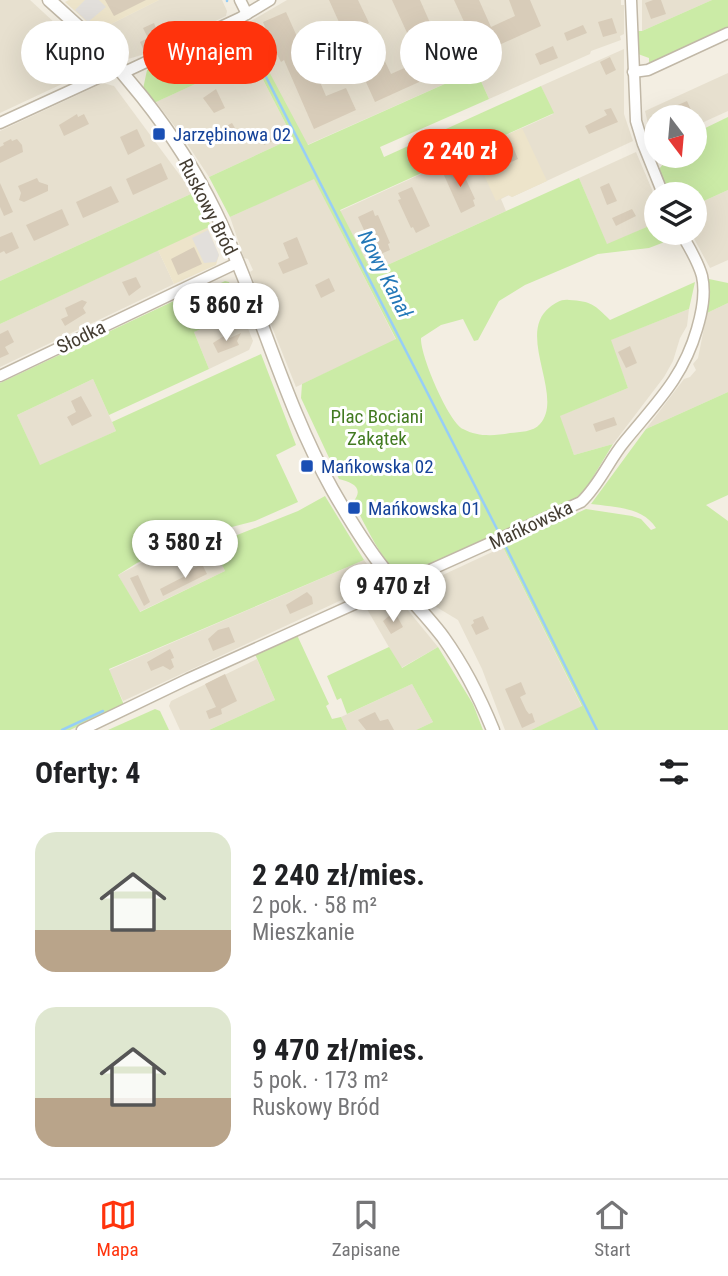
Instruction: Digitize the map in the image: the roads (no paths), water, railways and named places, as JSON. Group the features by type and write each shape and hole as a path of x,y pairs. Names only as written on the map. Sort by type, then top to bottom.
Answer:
{"street":[{"name":"Ruskowy Bród","path":"49,0 73,21"},
{"path":"240,0 247,14"},
{"path":"129,70 247,14 270,0"},
{"path":"631,0 635,110 639,133 658,182"},
{"path":"633,72 648,70 728,33"},
{"name":"Ruskowy Bród","path":"129,83 166,131 199,181 237,263 314,455 364,541 448,645 479,699 493,730"},
{"path":"0,123 85,84"},
{"name":"Mańkowska","path":"82,730 197,675 582,502 625,441 672,386 694,341 703,304 702,278 688,245"},
{"name":"Słodka","path":"0,376 237,263"}],"waterway":[{"name":"Nowy Kanał","path":"270,84 498,531"},
{"name":"Nowy Kanał","path":"506,547 597,730"},
{"path":"62,730 103,711"}],"place":[{"name":"Jarzębinowa 02","path":"159,134"},
{"name":"Mańkowska 02","path":"307,466"},
{"name":"Mańkowska 01","path":"354,508"}],"park label":[{"name":"Plac Bociani Zakątek","path":"377,427"}]}
